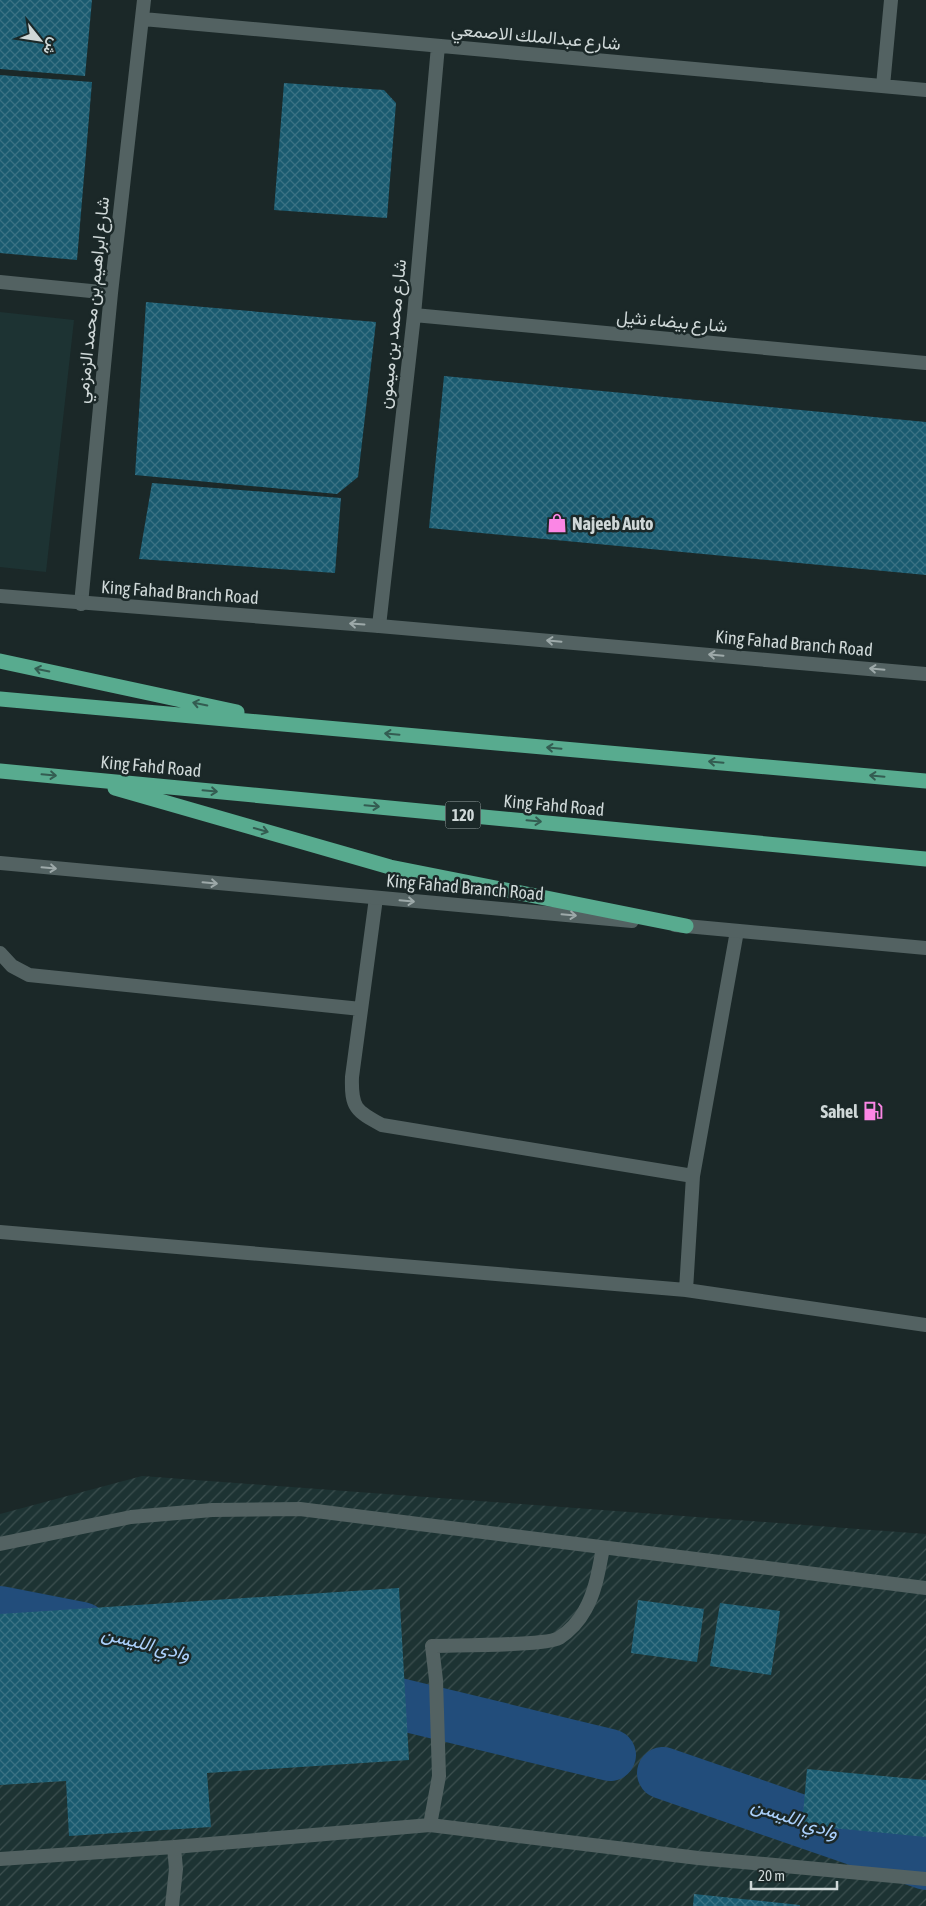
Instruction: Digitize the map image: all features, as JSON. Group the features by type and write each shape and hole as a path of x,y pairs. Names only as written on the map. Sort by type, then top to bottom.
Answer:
{"highway":[{"path":"0,661 299,726"},
{"path":"0,699 926,780"},
{"name":"King Fahd Road","path":"0,771 926,859"},
{"path":"80,778 390,867 686,926"}],"street":[{"name":"شارع ابراهيم بن محمد الزمزمي","path":"81,604 111,293 144,0"},
{"path":"884,86 891,0"},
{"name":"شارع عبدالملك الاصمعي","path":"143,19 926,90"},
{"name":"شارع محمد بن ميمون","path":"379,626 414,315 438,46"},
{"path":"0,282 111,293"},
{"name":"شارع بيضاء نثيل","path":"414,315 926,363"},
{"name":"King Fahad Branch Road","path":"0,596 81,604 379,626 926,674"},
{"name":"King Fahad Branch Road","path":"0,863 926,948"},
{"path":"376,898 352,1077 351,1099 362,1114 382,1125 693,1176"},
{"path":"686,1290 693,1176 737,930"},
{"path":"0,953 12,966 29,974 361,1009"},
{"path":"0,1232 686,1290 926,1326"},
{"path":"0,1544 131,1517 212,1510 300,1509 926,1588"},
{"path":"430,1825 439,1776 436,1680 432,1646 538,1642 557,1639 574,1626 585,1611 593,1594 603,1548"},
{"path":"0,1859 174,1848 430,1825 698,1858 926,1879"},
{"path":"172,1906 176,1869 174,1848"}],"shaded area":[{"path":"0,312 74,320 46,572 0,567"},
{"path":"142,1476 926,1534 926,1906 0,1906 0,1514"}],"building":[{"path":"0,0 92,0 85,76 0,69"},
{"path":"0,75 92,82 77,260 0,253"},
{"path":"284,83 384,90 396,103 387,218 274,210"},
{"path":"146,302 376,322 358,477 337,494 135,475"},
{"path":"444,376 926,422 926,575 429,528"},
{"path":"152,483 341,498 335,573 139,559"},
{"path":"399,1588 409,1760 207,1773 211,1827 69,1836 66,1781 0,1785 0,1614"},
{"path":"638,1600 704,1609 697,1662 631,1653"},
{"path":"720,1603 780,1611 771,1675 710,1666"},
{"path":"807,1769 926,1780 926,1837 802,1825"},
{"path":"694,1894 800,1905 800,1906 693,1906"}],"waterway":[{"name":"وادي الليسن","path":"0,1612 82,1628"},
{"name":"وادي الليسن","path":"378,1699 610,1755"},
{"name":"وادي الليسن","path":"663,1773 926,1864"}],"place":[{"name":"Najeeb Auto","path":"557,523"},
{"name":"Sahel","path":"873,1111"}]}
